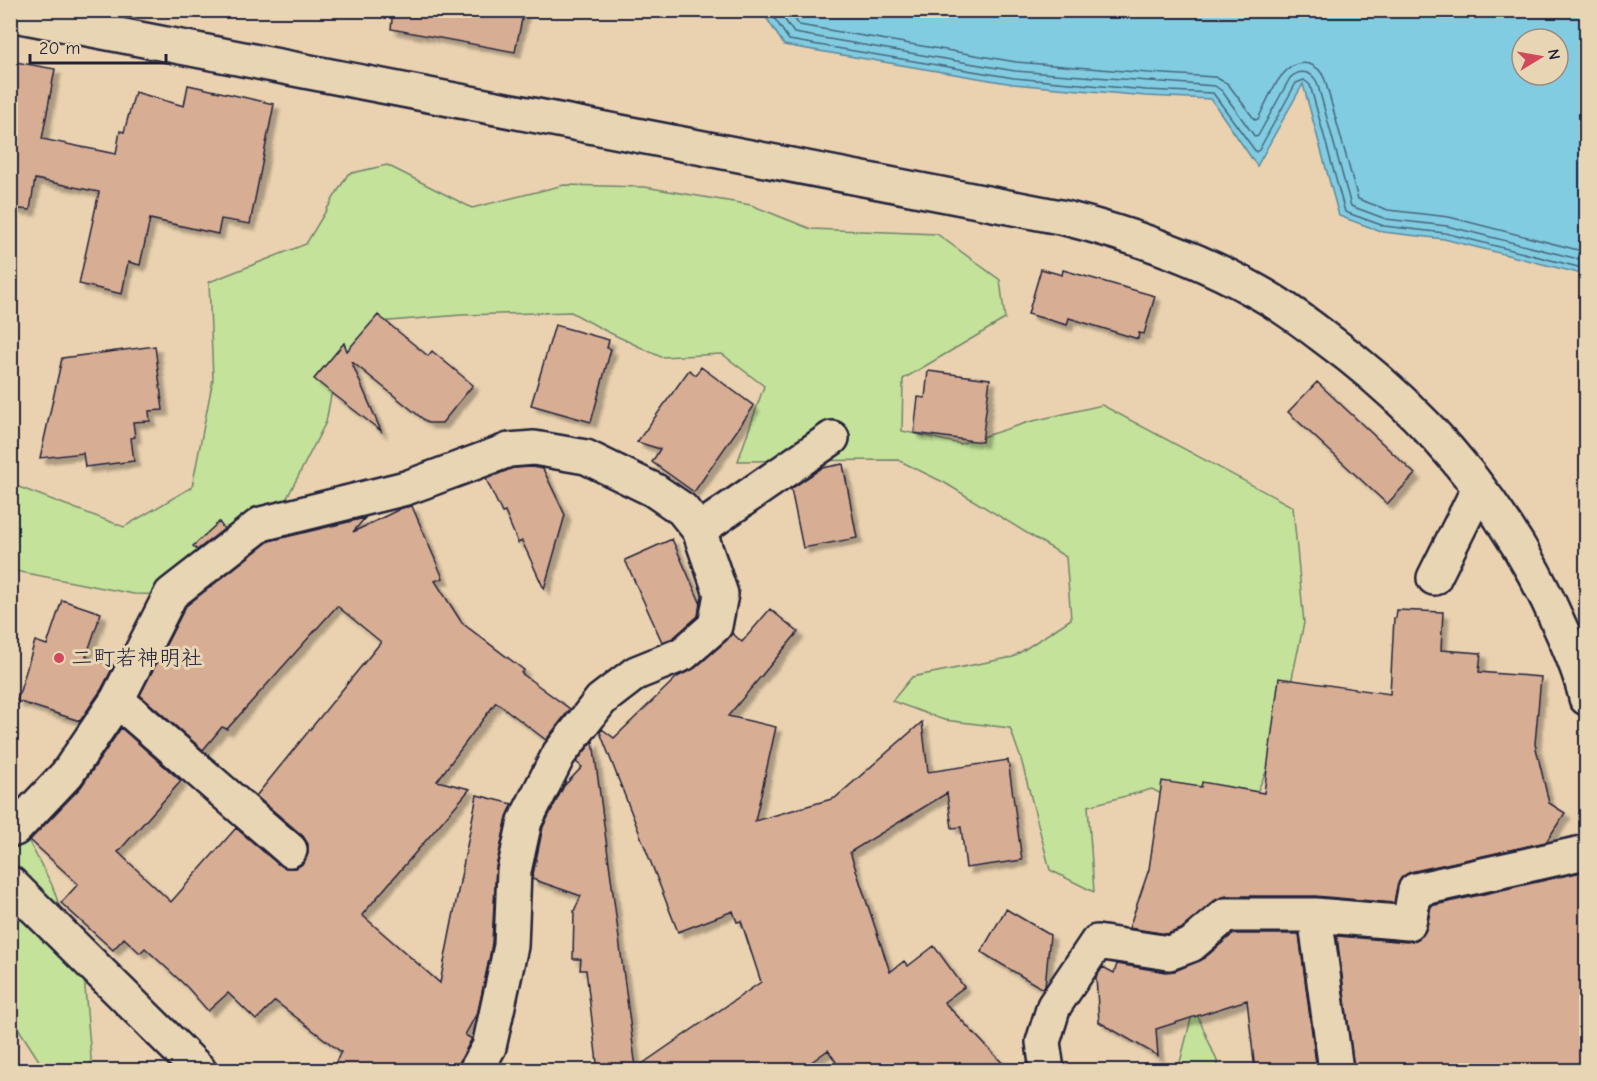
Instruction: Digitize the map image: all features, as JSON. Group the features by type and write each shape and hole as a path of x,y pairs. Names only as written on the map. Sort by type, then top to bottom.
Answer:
{"street":[{"path":"10,14 1065,218 1140,239 1211,268 1256,291 1358,362 1403,401 1436,436 1479,488 1517,542 1540,582 1571,653 1587,698"},
{"path":"699,530 832,438"},
{"path":"15,829 67,774 117,700 171,594 261,524 406,489 509,450 534,448 586,457 654,490 682,509 699,530 721,594 715,626 683,654 636,673 601,700 560,754 525,821 514,871 511,946 489,1047 476,1071"},
{"path":"1434,578 1479,488"},
{"path":"117,700 290,850"},
{"path":"1047,1071 1043,1042 1054,1006 1097,942 1169,952 1191,945 1226,915 1315,915 1409,924 1415,890 1587,852"},
{"path":"10,883 199,1071"},
{"path":"1315,915 1336,1071"}],"green space":[{"path":"387,165 472,208 564,185 645,187 751,205 811,229 937,234 1000,280 1005,319 903,379 902,431 960,444 1029,422 1102,405 1293,507 1304,623 1277,747 1238,835 1152,789 1088,806 1094,892 1050,870 1021,759 1010,728 944,720 892,701 912,677 1013,657 1071,619 1066,557 945,483 898,460 738,461 764,386 722,354 661,357 571,312 461,315 378,322 337,364 326,422 272,527 185,595 134,594 16,571 11,580 11,484 124,527 192,487 213,379 209,282 306,244 348,174"},
{"path":"10,806 52,885 84,976 92,1070 45,1070 11,1017"},
{"path":"1194,1007 1217,1061 1217,1070 1178,1070"}],"water":[{"path":"762,11 1586,11 1586,275 1444,239 1383,232 1339,216 1303,84 1257,166 1211,99 1146,96 1013,84 784,45"}],"building":[{"path":"393,10 524,10 515,52 391,29"},
{"path":"10,61 55,69 42,139 116,154 120,131 124,132 135,92 184,106 188,85 274,104 250,224 221,219 218,234 150,219 140,265 128,262 122,294 79,284 99,192 35,179 30,210 10,208"},
{"path":"1041,269 1062,275 1063,270 1155,296 1144,334 1139,333 1138,339 1069,318 1067,325 1028,314"},
{"path":"378,315 428,356 432,351 473,385 442,423 428,423 351,361 381,431 314,379 344,343 347,351"},
{"path":"555,325 609,340 607,348 611,349 591,422 531,405"},
{"path":"155,346 163,410 149,411 150,421 133,422 135,437 131,438 134,461 85,467 83,453 40,458 62,358"},
{"path":"701,367 754,406 694,492 652,462 660,449 637,442 689,370 696,375"},
{"path":"928,371 990,379 982,442 914,433 918,397 925,398"},
{"path":"1317,382 1415,474 1387,504 1288,412"},
{"path":"843,464 857,538 803,548 791,489 822,468"},
{"path":"513,468 543,469 565,515 544,589 522,541 518,543 505,512 502,513 486,479"},
{"path":"412,506 443,578 435,581 462,623 524,670 521,673 570,709 546,740 496,702 437,781 470,789 362,915 440,983 477,795 513,804 507,817 496,867 490,955 478,1011 465,1035 472,1039 457,1071 331,1071 341,1052 275,1001 256,1020 228,993 208,1011 187,987 145,948 140,953 124,938 113,950 61,903 78,884 30,840 81,787 121,728 181,781 118,852 171,902 236,828 278,864 286,868 296,868 304,863 308,853 308,844 303,836 256,796 381,642 337,606 227,729 222,727 203,750 140,695 186,606 269,541 365,518 353,532 402,508"},
{"path":"219,522 224,529 197,550 193,546"},
{"path":"672,539 700,602 698,616 673,638 662,642 625,560"},
{"path":"62,600 101,613 86,657 114,665 101,690 80,721 17,701 35,641 47,645"},
{"path":"770,609 798,632 728,716 776,727 755,821 835,798 922,722 928,772 1008,760 1022,860 966,868 961,827 952,828 947,793 850,852 890,972 904,961 908,966 934,946 964,987 944,1002 1010,1071 842,1071 828,1050 799,1071 598,1071 586,970 580,970 581,959 573,959 574,911 581,896 532,879 543,827 564,786 582,767 576,762 593,741 636,1068 761,982 741,921 737,922 733,911 678,932 600,732 602,729 614,738 677,677 695,668 732,633 742,642"},
{"path":"1397,610 1443,612 1441,650 1481,653 1479,672 1541,677 1535,744 1549,803 1565,813 1546,842 1410,872 1401,878 1394,903 1315,896 1226,896 1214,901 1181,929 1167,934 1129,928 1149,869 1162,781 1201,787 1202,782 1264,793 1279,678 1390,694 1394,618 1396,618"},
{"path":"1586,871 1583,903 1587,907 1587,1071 1354,1071 1337,936 1407,942 1416,940 1423,935 1427,927 1431,906"},
{"path":"1006,909 1050,935 1043,989 981,952"},
{"path":"1233,934 1299,934 1317,1071 1255,1071 1247,1000 1156,1029 1158,1056 1099,1022 1096,977 1103,967 1114,973 1117,964 1166,972 1175,971 1203,959"}],"place":[{"name":"二町若神明社","path":"59,658"}]}
